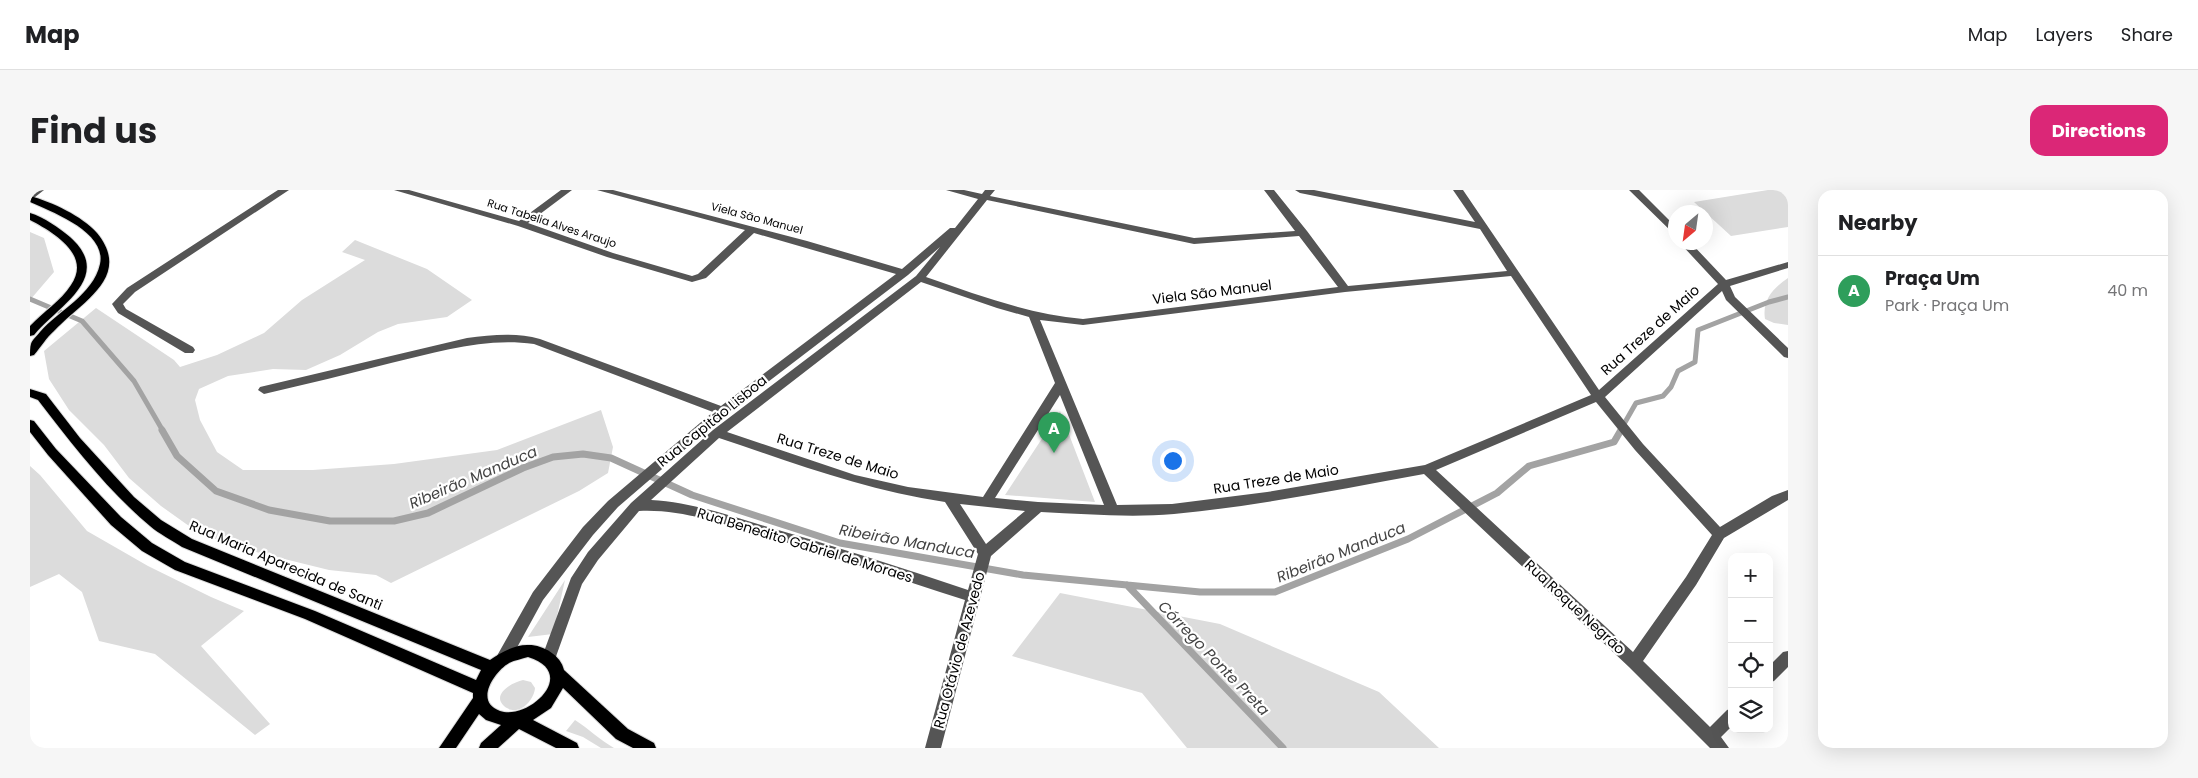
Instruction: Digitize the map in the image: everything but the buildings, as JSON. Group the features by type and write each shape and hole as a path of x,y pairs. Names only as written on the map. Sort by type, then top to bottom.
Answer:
{"main road":[{"path":"30,199 62,214 91,232 105,249 106,267 96,286 50,328 30,352"},
{"path":"30,216 63,236 80,254 83,269 77,284 62,302 38,322 30,333"},
{"name":"Rua Maria Aparecida de Santi","path":"30,393 42,396 76,441 129,500 156,524 187,543 497,663"},
{"path":"30,424 52,452 116,521 147,547 180,566 310,616 480,695 485,709 493,716 518,720 571,748"},
{"path":"447,748 480,695 484,678 497,663 515,654 528,652 540,653 550,657 556,665 559,675 557,686 547,701 543,706 518,720 487,748"},
{"path":"559,675 622,734 648,748"}],"street":[{"path":"30,199 39,190"},
{"path":"189,350 122,311 117,304 130,290 284,190"},
{"name":"Rua Tabelia Alves Araujo","path":"399,190 521,224 676,275 698,279 752,229"},
{"path":"521,224 567,190"},
{"name":"Viela São Manuel","path":"602,190 752,229 904,273"},
{"path":"951,190 987,194 1194,241 1304,233"},
{"path":"1269,190 1304,233 1345,289"},
{"path":"1300,190 1484,227"},
{"path":"1458,190 1598,397 1639,447 1719,534"},
{"path":"1634,190 1668,225"},
{"name":"Rua Capitão Lisboa","path":"550,657 576,582 593,556 636,506 682,462 717,433 920,278 987,194"},
{"name":"Rua Capitão Lisboa","path":"497,663 538,596 588,531 612,504 722,411 904,273 945,235 963,223"},
{"path":"1692,250 1724,284 1730,298 1788,354"},
{"name":"Rua Treze de Maio","path":"717,433 854,479 908,492 949,498 1038,507 1113,510 1172,509 1258,498 1427,469 1598,397 1724,284 1788,266"},
{"name":"Viela São Manuel","path":"920,278 1033,315 1062,322 1083,322 1345,289 1513,273"},
{"path":"1033,315 1060,385 1113,510"},
{"path":"264,390 460,344 495,338 517,337 536,341 722,411"},
{"path":"986,502 1060,385"},
{"name":"Rua Roque Negrão","path":"1427,469 1634,662 1716,743"},
{"path":"1634,662 1691,581 1719,534 1776,499 1788,495"},
{"name":"Rua Otávio de Azevedo","path":"949,498 985,555"},
{"name":"Rua Benedito Gabriel de Moraes","path":"636,506 653,504 683,508 772,533 973,597"},
{"name":"Rua Otávio de Azevedo","path":"932,748 985,555 1038,507"},
{"path":"1773,672 1788,657"},
{"path":"1716,743 1728,722"}],"shaded area":[{"path":"1768,190 1788,190 1788,227 1731,236 1713,219 1713,205 1697,205 1694,202"},
{"path":"30,232 44,238 54,272 30,300"},
{"path":"355,240 427,269 472,300 447,317 398,324 378,332 340,355 306,370 273,369 228,376 199,389 195,400 200,420 217,452 243,470 313,470 394,464 497,450 601,410 613,447 608,473 579,491 391,583 376,575 329,570 228,545 189,526 161,506 129,478 104,445 69,410 49,379 44,351 96,308 174,360 180,367 217,355 264,333 302,300 365,260 342,252"},
{"path":"1788,278 1788,325 1774,323 1765,319 1765,306 1773,290"},
{"path":"1060,411 1095,502 1005,495"},
{"path":"30,466 40,475 87,531 148,566 244,611 201,646 270,724 255,735 155,654 99,641 82,592 59,574 30,587"},
{"path":"565,580 553,634 528,637"},
{"path":"1060,593 1220,624 1379,692 1439,748 1187,748 1142,693 1012,656"},
{"path":"523,680 531,682 535,688 532,698 520,709 509,709 504,706 500,697 502,693 509,686"},
{"path":"575,720 614,748 601,748 583,737 566,731"}],"waterway":[{"name":"Ribeirão Manduca","path":"1620,431 1636,403 1663,396 1671,387 1678,371 1695,362 1698,330 1769,302 1788,297"},
{"name":"Ribeirão Manduca","path":"30,299 82,321 134,381 163,431"},
{"name":"Ribeirão Manduca","path":"162,430 177,456 216,491 269,510 330,521 394,521 428,513 523,468 553,457 583,454 611,458 692,495 840,543 1023,575 1200,592 1275,592 1408,539 1497,493 1529,466 1614,442 1621,430"},
{"name":"Córrego Ponte Preta","path":"1127,585 1283,748"}],"place":[{"name":"Praça Um","path":"1054,453"}]}
